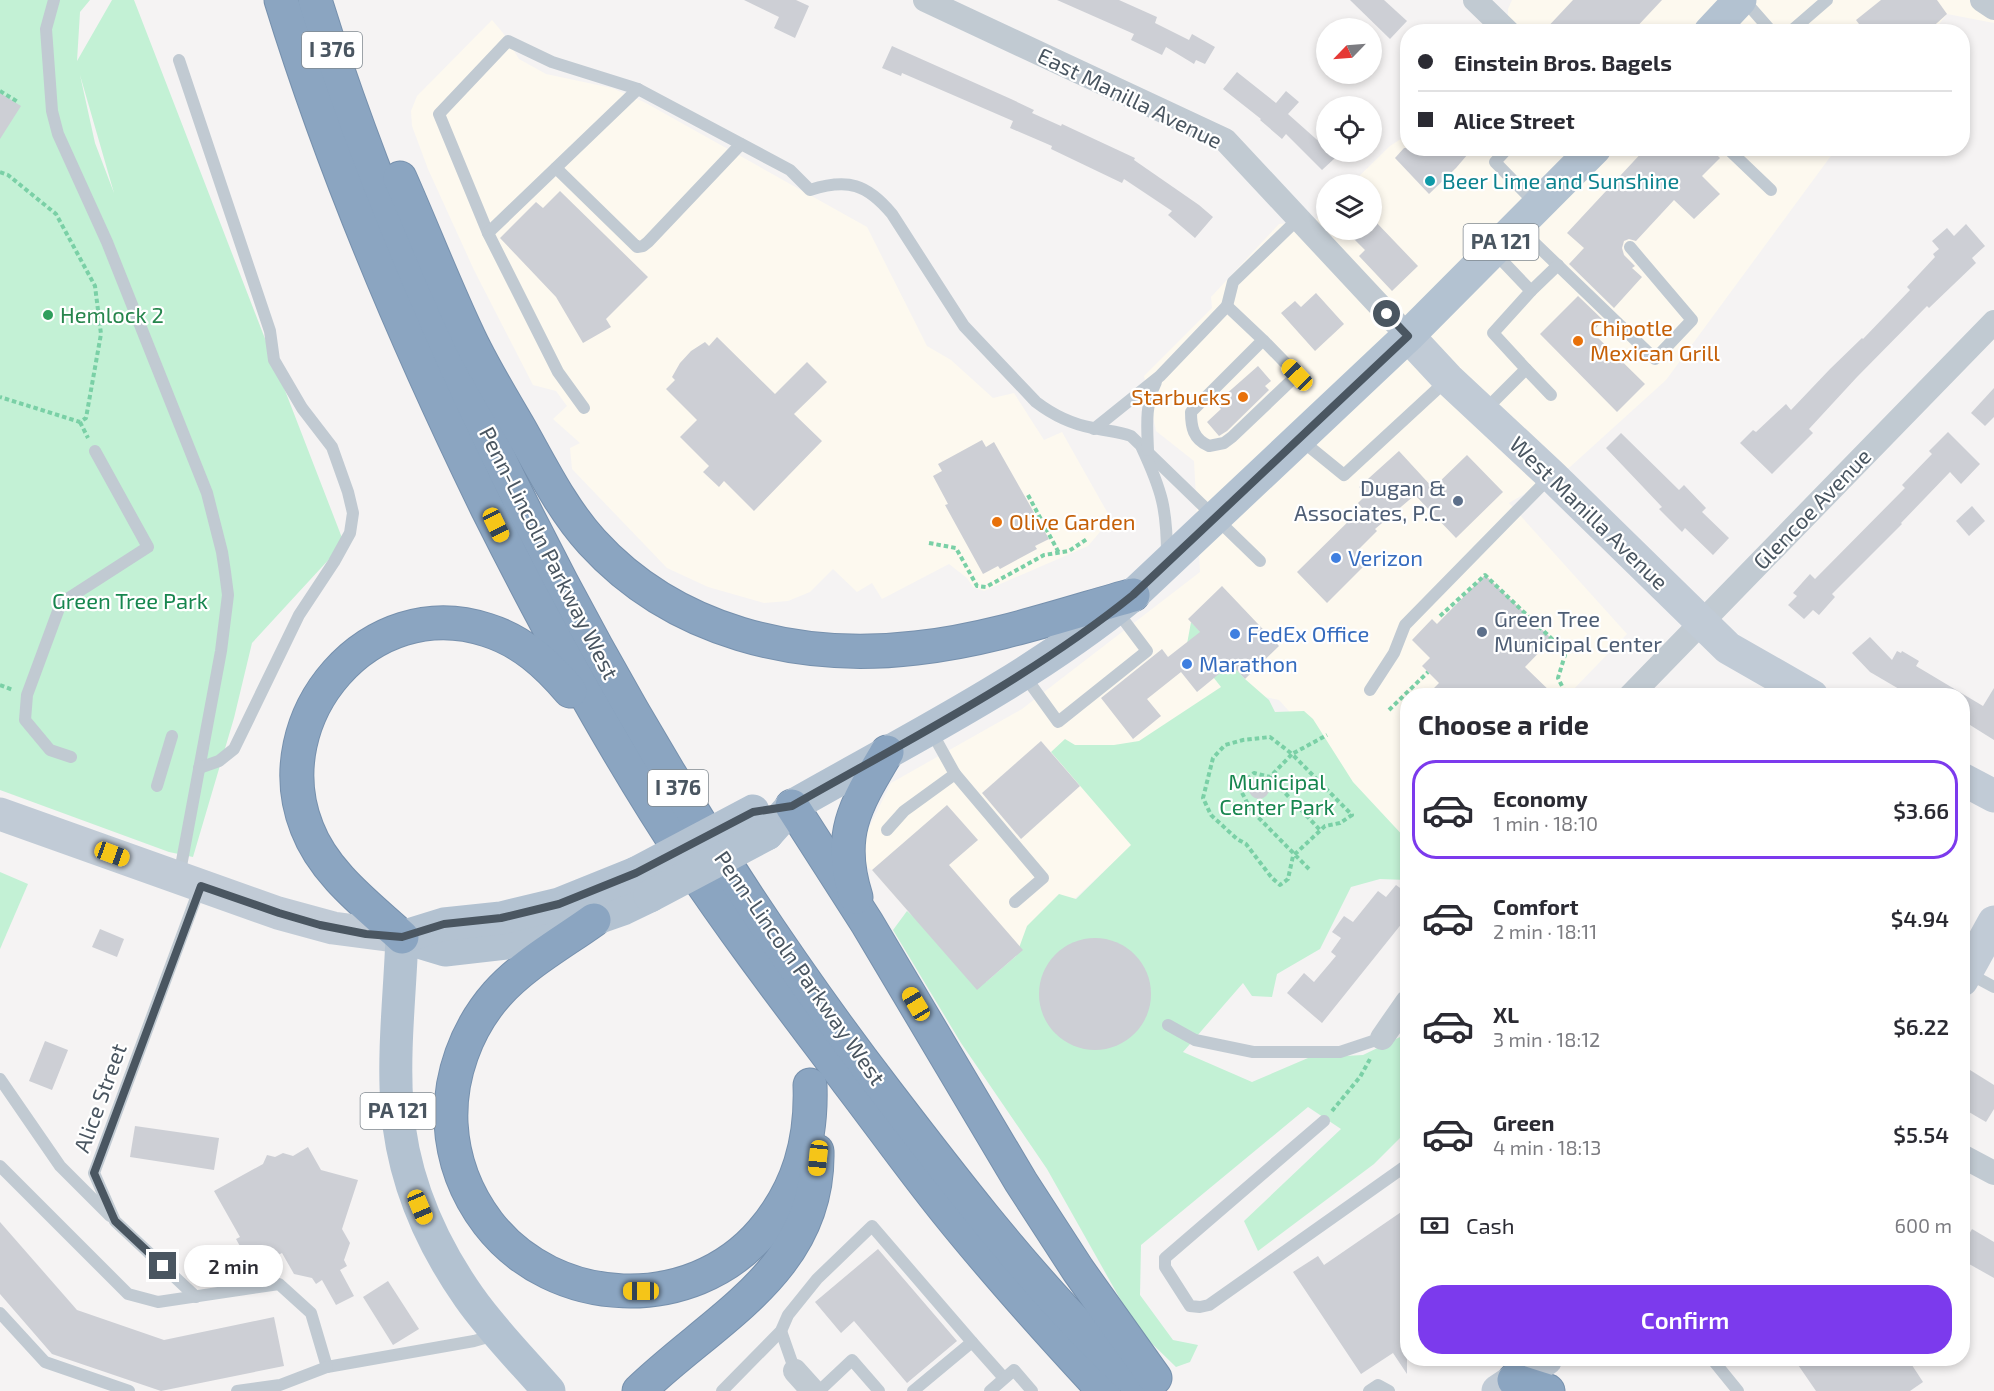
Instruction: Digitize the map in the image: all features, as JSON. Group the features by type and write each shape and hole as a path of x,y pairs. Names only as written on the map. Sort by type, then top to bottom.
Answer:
{"highway":[{"name":"Penn-Lincoln Parkway West","path":"281,0 351,198 386,288 425,375 511,556 617,748 688,863 743,943 946,1212 1104,1391"},
{"name":"Penn-Lincoln Parkway West","path":"315,0 380,187 454,362 499,459 579,617 670,775 797,970 911,1124 1040,1281 1084,1331 1145,1391"},
{"path":"335,0 383,137 468,335 573,518 591,541 632,579 677,609 725,630 801,647 848,650 912,649 949,644 1125,602"},
{"path":"402,937 357,896 327,863 307,829 301,811 297,771 303,730 319,694 344,664 374,642 410,627 448,624 486,629 523,646 538,658 570,691 617,748"},
{"path":"867,923 851,882 847,848 854,813 861,796 887,752"},
{"path":"792,806 867,923 1022,1182 1097,1298 1165,1391"},
{"path":"594,920 535,962 497,994 472,1030 456,1072 451,1101 452,1133 462,1176 481,1213 510,1247 547,1273 592,1289 641,1291 685,1283 707,1274 728,1262 762,1232 787,1195 807,1143 810,1121 810,1085"},
{"path":"639,1390 770,1276 794,1244 810,1204 818,1158 810,1085 795,1037 783,1011 743,943"},
{"path":"1506,1385 1548,1391"}],"main road":[{"path":"1718,24 1742,0"},
{"name":"PA 121","path":"402,937 445,950 475,948 537,937 594,920 643,884 792,806 1023,674 1067,646 1125,602 1167,565 1408,336 1587,156"},
{"name":"PA 121","path":"402,937 444,924 501,918 643,884"},
{"name":"PA 121","path":"402,937 396,1083 399,1131 404,1156 420,1207 441,1252 470,1298 549,1391"}],"street":[{"name":"East Manilla Avenue","path":"925,0 1225,140 1408,336"},
{"path":"1475,0 1500,24"},
{"path":"1982,0 1994,8"},
{"name":"Glencoe Avenue","path":"1638,688 1994,322"},
{"name":"West Manilla Avenue","path":"1408,336 1448,379 1728,648 1797,688"},
{"path":"1970,782 1994,796"},
{"path":"0,814 279,913 320,925 366,934 402,937"},
{"path":"1971,977 1994,922"},
{"path":"1382,1038 1400,1012"},
{"path":"1970,1160 1994,1173"},
{"path":"1506,1385 1535,1366"},
{"path":"795,1371 813,1391"}],"lane":[{"name":"Alice Street","path":"54,0 46,29 52,111 58,134 107,242 207,493 222,552 228,595 219,661 199,768 190,882 94,1173 115,1221 196,1297"},
{"path":"1742,0 1764,24"},
{"path":"1799,24 1827,0"},
{"path":"584,408 558,372 488,232 439,114 508,40 552,62 638,88 790,170 810,190 838,183 854,185 867,190 892,214 964,326 1042,407 1061,418 1095,429 1121,432 1131,436 1260,561"},
{"path":"179,60 270,331 274,360 302,408 332,447 353,513 350,533 299,615 234,749 219,761 199,768"},
{"path":"488,232 638,88"},
{"path":"556,168 638,247 648,242 741,144"},
{"path":"1501,156 1495,162 1558,266 1655,359 1692,320 1630,247"},
{"path":"1735,156 1771,190"},
{"path":"1095,429 1160,376 1227,306 1233,282 1298,219"},
{"path":"1493,251 1531,291"},
{"path":"1551,395 1492,333 1558,266"},
{"path":"1227,306 1263,340 1297,375 1232,437 1217,445 1209,446 1203,443 1193,432 1191,412 1263,340"},
{"path":"1483,411 1526,369"},
{"path":"1160,376 1149,396 1143,446 1163,498 1167,527 1167,565"},
{"path":"1299,438 1344,475 1448,379"},
{"path":"71,757 50,750 25,720 27,695 50,631 61,603 148,547 95,451"},
{"path":"1370,690 1394,653 1405,625 1551,476"},
{"path":"1023,674 1058,722 1147,651 1125,602"},
{"path":"930,728 955,774 1043,878 1015,902"},
{"path":"157,786 172,736"},
{"path":"887,830 904,811 955,774"},
{"path":"1168,1025 1195,1040 1253,1052 1340,1052 1382,1038"},
{"path":"0,1079 60,1166 115,1221"},
{"path":"1324,1121 1165,1258 1165,1267 1190,1306 1209,1305 1400,1170"},
{"path":"0,1166 128,1294 158,1302 279,1284 311,1312 327,1367"},
{"path":"722,1391 781,1331 788,1315 817,1279 872,1226 1004,1378"},
{"path":"0,1313 45,1362 129,1391"},
{"path":"781,1331 795,1371"},
{"path":"237,1391 280,1385 327,1367 474,1341 499,1334"},
{"path":"913,1391 972,1342"},
{"path":"819,1391 852,1360 879,1391"},
{"path":"1718,1366 1738,1391"},
{"path":"990,1391 1014,1370 1032,1391"},
{"path":"1369,1391 1378,1385 1389,1391"}],"path":[{"path":"0,91 18,102"},
{"path":"0,172 8,175 56,214 95,286 101,334 86,418 80,422 0,397"},
{"path":"1028,495 1059,553"},
{"path":"928,543 956,548 977,586 986,587 1044,555 1069,551 1087,538"},
{"path":"1440,616 1485,575 1566,655 1558,678 1563,688"},
{"path":"1412,688 1428,672"},
{"path":"1389,710 1400,699"},
{"path":"1270,777 1292,754 1326,735"},
{"path":"1270,737 1292,754 1352,815 1340,823 1325,826 1321,831 1293,856 1288,879 1280,885 1246,844 1237,839 1211,815 1203,798 1213,758 1225,745 1270,737"},
{"path":"1309,869 1251,810 1239,787 1254,773 1270,777 1321,831"},
{"path":"1324,1121 1360,1077 1382,1038"}],"shaded area":[{"path":"1512,0 1994,0 1994,23 1947,14 1939,24 1508,24 1508,9"},
{"path":"492,20 519,59 546,74 612,88 644,102 867,227 927,346 951,360 993,398 1014,393 1044,440 1062,432 1111,519 1088,546 984,591 973,587 967,578 949,564 882,599 872,583 857,592 833,569 810,592 788,601 764,603 708,587 667,568 572,469 570,448 580,443 553,419 567,406 556,391 533,385 474,270 428,169 412,126 411,111 417,96"},
{"path":"1400,140 1400,156 1831,156 1666,380 1570,467 1509,503 1627,634 1575,688 1400,688 1400,835 1279,700 1221,687 1132,845 977,990 868,868 859,848 891,783 1022,709 1200,572 1194,461 1156,431 1144,376 1212,308 1211,297 1279,224 1316,219 1316,240 1382,240 1382,174 1361,174 1374,162 1382,162 1382,154"}],"green space":[{"name":"Green Tree Park","path":"0,0 90,0 80,12 77,61 112,0 134,0 344,543 252,643 234,718 193,857 169,852 0,790","holes":["80,75 114,193 95,143"]},
{"name":"Municipal Center Park","path":"1191,622 1245,679 1269,700 1275,712 1304,711 1313,719 1353,782 1400,832 1400,880 1380,879 1351,887 1320,949 1277,974 1272,997 1252,996 1243,983 1183,1052 1252,1082 1308,1058 1363,1055 1400,1037 1400,1138 1374,1164 1258,1251 1244,1221 1341,1129 1308,1107 1141,1245 1140,1295 1173,1340 1198,1345 1190,1362 1176,1367 1137,1329 1047,1169 961,1043 893,930 907,911 986,982 1016,956 1027,926 1059,894 1076,899 1131,845 1051,752 1065,739 1075,745 1114,745 1139,741 1221,687 1187,644"},
{"path":"0,872 28,884 0,949"}],"building":[{"path":"744,0 796,0 809,6 795,38 774,28 779,17"},
{"path":"1057,0 1119,0 1157,17 1155,23 1189,40 1192,34 1215,47 1205,64 1196,60 1194,64 1166,47 1162,55 1131,40 1134,34"},
{"path":"1350,0 1384,0 1407,21 1400,24 1400,28 1390,39 1382,31 1382,18 1368,18"},
{"path":"1573,0 1662,0 1640,24 1550,24"},
{"path":"1881,0 1937,0 1947,14 1936,24 1859,24 1856,20"},
{"path":"892,46 1034,110 1032,113 1061,126 1062,124 1135,158 1134,160 1213,217 1195,238 1168,215 1172,211 1124,179 1122,183 1051,149 1052,146 1010,128 1013,121 902,73 901,76 882,68"},
{"path":"1237,72 1276,103 1286,91 1299,102 1288,114 1316,139 1316,162 1331,162 1322,170 1286,134 1282,139 1223,89"},
{"path":"0,93 21,106 0,139"},
{"name":"Beer Lime and Sunshine","path":"1400,152 1400,156 1466,156 1429,194 1395,158"},
{"path":"1639,156 1718,156 1720,158 1702,176 1720,194 1694,219 1674,200 1636,241 1629,239 1624,241 1622,248 1624,255 1635,266 1632,268 1642,277 1614,308 1569,264 1584,248 1567,233"},
{"path":"560,191 648,277 606,319 611,327 583,343 556,297 500,238 536,202 543,208"},
{"path":"1966,224 1985,246 1972,258 1976,263 1929,308 1927,306 1857,377 1809,429 1813,433 1772,474 1740,443 1753,430 1756,432 1786,404 1791,410 1910,290 1907,287 1935,257 1933,254 1939,249 1932,241 1947,228 1954,236"},
{"path":"1382,228 1418,266 1392,291 1359,256 1365,250 1355,240 1382,240"},
{"path":"1316,293 1344,324 1315,351 1281,313 1295,301 1301,307"},
{"path":"1578,296 1603,320 1592,332 1645,384 1617,412 1540,334"},
{"path":"717,337 775,394 807,362 827,382 794,414 822,441 754,511 724,481 719,487 703,472 709,466 680,437 697,420 666,389 675,380 672,377 680,363 691,351 705,342 709,346"},
{"name":"Starbucks","path":"1258,366 1271,381 1265,386 1269,390 1219,436 1207,422 1221,409 1216,403"},
{"path":"1994,388 1994,417 1985,426 1971,413"},
{"path":"1948,432 1980,464 1961,484 1950,472 1832,594 1835,597 1819,615 1813,610 1804,619 1788,605 1797,596 1793,593 1810,574 1815,579 1905,488 1902,485 1932,454 1929,451"},
{"path":"1621,433 1679,490 1684,485 1706,508 1702,512 1729,538 1713,555 1685,528 1682,532 1659,509 1662,507 1606,448"},
{"name":"Olive Garden","path":"982,440 986,447 994,442 1049,539 1035,546 1037,549 1000,569 998,566 983,574 945,505 948,504 933,476 942,471 938,464"},
{"path":"1399,451 1433,488 1467,455 1503,492 1456,538 1415,495 1375,529 1377,531 1356,552 1366,564 1327,603 1297,572 1362,508 1358,503 1366,495 1359,487"},
{"path":"1972,506 1985,521 1969,536 1956,521"},
{"name":"Green Tree Municipal Center","path":"1485,575 1552,639 1525,667 1547,688 1434,688 1439,683 1422,666 1430,658 1412,640 1432,619 1437,624"},
{"path":"1222,586 1279,646 1245,679 1231,664 1197,692 1181,672 1147,699 1161,716 1133,739 1101,698 1162,649 1168,657 1200,632 1188,619"},
{"path":"1870,637 1892,660 1897,651 1901,653 1902,651 1919,661 1916,666 1953,688 1897,688 1870,672 1852,653"},
{"path":"1994,688 1994,740 1970,725 1970,698 1983,706"},
{"path":"1041,741 1080,786 1021,839 982,793"},
{"path":"1259,779 1266,782 1269,789 1266,796 1259,799 1252,796 1249,789 1252,782"},
{"path":"947,805 978,840 949,865 1023,950 977,990 872,870"},
{"path":"1396,885 1400,888 1400,926 1322,1023 1287,993 1304,973 1314,982 1336,956 1331,952 1341,938 1332,932 1344,916 1353,922 1378,891 1386,897"},
{"path":"100,929 124,939 117,957 92,947"},
{"path":"1095,938 1116,942 1135,954 1147,973 1151,994 1147,1015 1135,1034 1116,1046 1095,1050 1074,1046 1055,1034 1043,1015 1039,994 1043,973 1055,954 1074,942"},
{"path":"45,1041 68,1050 52,1090 29,1081"},
{"path":"1970,1070 1994,1085 1994,1109 1986,1122 1970,1113"},
{"path":"135,1126 219,1138 214,1170 130,1157"},
{"path":"308,1147 321,1170 358,1180 342,1229 350,1243 344,1260 347,1266 340,1270 354,1296 336,1305 322,1280 316,1284 312,1278 294,1274 282,1253 264,1262 246,1257 236,1239 240,1237 214,1191 263,1164 267,1155 275,1157 283,1153 293,1156"},
{"path":"1400,1213 1400,1364 1393,1353 1361,1374 1293,1272 1318,1256 1324,1265"},
{"path":"0,1222 77,1310 164,1340 274,1317 284,1366 161,1391 52,1354 0,1294"},
{"path":"1972,1229 1994,1242 1994,1278 1970,1264 1970,1232"},
{"path":"878,1249 957,1341 907,1383 854,1321 841,1333 815,1302"},
{"path":"388,1281 419,1329 393,1345 363,1297"},
{"path":"1799,1366 1913,1366 1923,1382 1910,1391 1816,1391"}],"place":[{"name":"Beer Lime and Sunshine","path":"1430,181"},
{"name":"Hemlock 2","path":"48,315"},
{"name":"Chipotle Mexican Grill","path":"1578,341"},
{"name":"Starbucks","path":"1243,397"},
{"name":"Dugan & Associates, P.C.","path":"1458,501"},
{"name":"Olive Garden","path":"997,522"},
{"name":"Verizon","path":"1336,558"},
{"name":"Green Tree Municipal Center","path":"1482,632"},
{"name":"FedEx Office","path":"1235,634"},
{"name":"Marathon","path":"1187,664"}],"route":[{"path":"163,1266 115,1221 94,1173 201,886 320,925 366,934 402,937 444,924 501,918 559,904 636,873 753,812 792,806 1039,665 1090,630 1133,595 1408,336 1387,314"}]}
